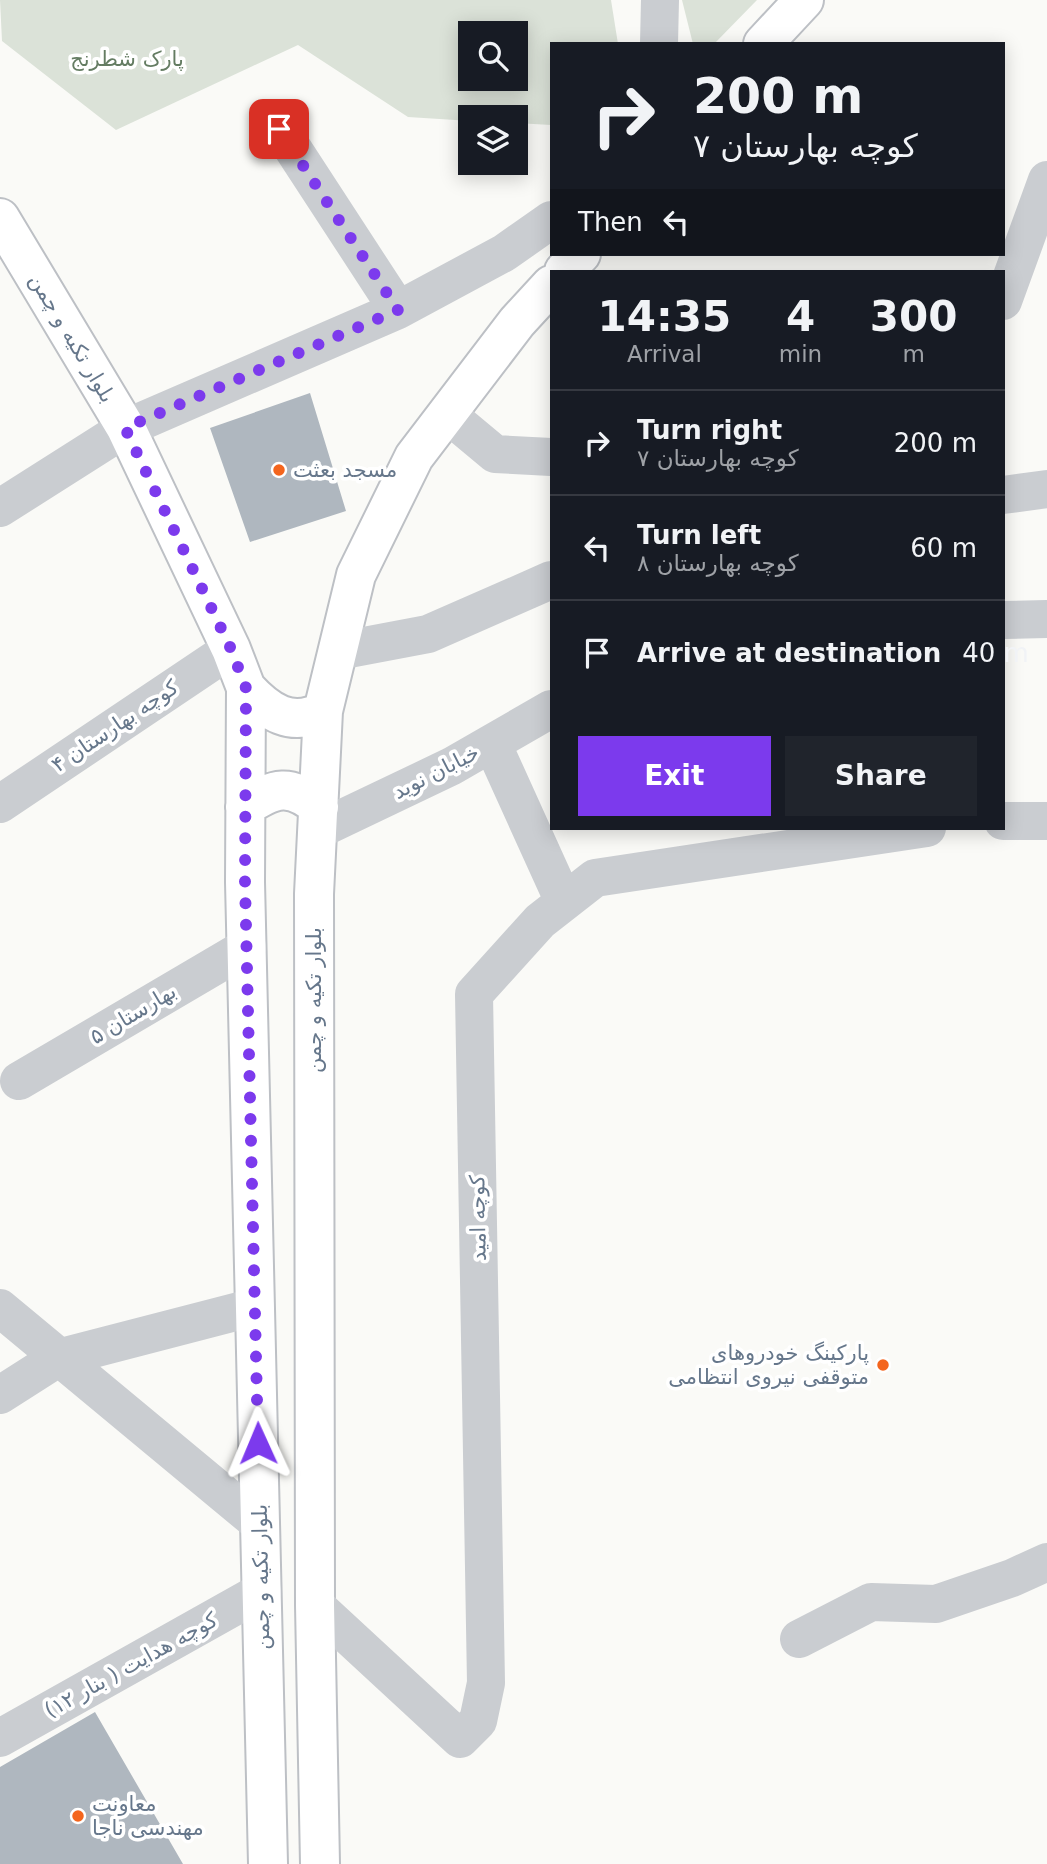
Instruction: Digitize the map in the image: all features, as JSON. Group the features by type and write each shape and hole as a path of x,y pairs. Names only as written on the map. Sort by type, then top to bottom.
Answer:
{"main road":[{"path":"765,42 804,0"},
{"name":"بلوار تکیه و چمن","path":"6,242 125,428 231,649 246,688 247,947 268,1864"},
{"path":"565,270 579,256"},
{"name":"بلوار تکیه و چمن","path":"320,1864 315,1605 314,894 323,711 356,575 414,457 517,322 550,286"},
{"path":"246,688 274,715 298,718 323,711"},
{"path":"245,807 264,794 283,789 304,795 318,818"}],"street":[{"path":"659,42 660,0"},
{"path":"279,129 398,310"},
{"path":"1005,295 1026,227 1047,180"},
{"path":"0,508 125,428 398,310 504,253 550,221"},
{"path":"447,414 495,454 550,457"},
{"path":"1005,495 1047,489"},
{"path":"338,651 428,634 550,580"},
{"path":"1005,620 1047,619"},
{"name":"کوچه بهارستان ۴","path":"0,804 231,649"},
{"name":"خیابان نوید","path":"318,818 452,766 550,710"},
{"path":"492,743 564,902"},
{"path":"1005,821 1047,821"},
{"name":"کوچه امید","path":"315,1605 460,1739 478,1721 486,1683 474,994 540,921 595,878 914,830"},
{"name":"بهارستان ۵","path":"19,1081 247,947"},
{"path":"0,1395 58,1358 255,1307"},
{"path":"0,1308 260,1524"},
{"path":"800,1639 871,1602 936,1604 1012,1578 1047,1562"},
{"name":"کوچه هدایت ( بنار ۱۲)","path":"0,1738 261,1591"}],"green space":[{"name":"پارک شطرنج","path":"0,0 611,0 618,42 550,42 550,125 528,124 528,105 458,105 458,120 408,117 298,45 116,130 2,41"},
{"path":"682,0 757,0 716,42 692,42"}],"building":[{"name":"مسجد بعثت","path":"310,393 346,511 250,542 210,428"},
{"name":"معاونت مهندسی ناجا","path":"95,1712 183,1864 0,1864 0,1767"}],"place":[{"name":"مسجد بعثت","path":"279,470"},
{"name":"پارکینگ خودروهای متوقفی نیروی انتظامی","path":"883,1365"},
{"name":"معاونت مهندسی ناجا","path":"78,1816"}],"route":[{"path":"258,1443 245,882 246,688 231,649 188,565 125,428 398,310 279,129"}]}
